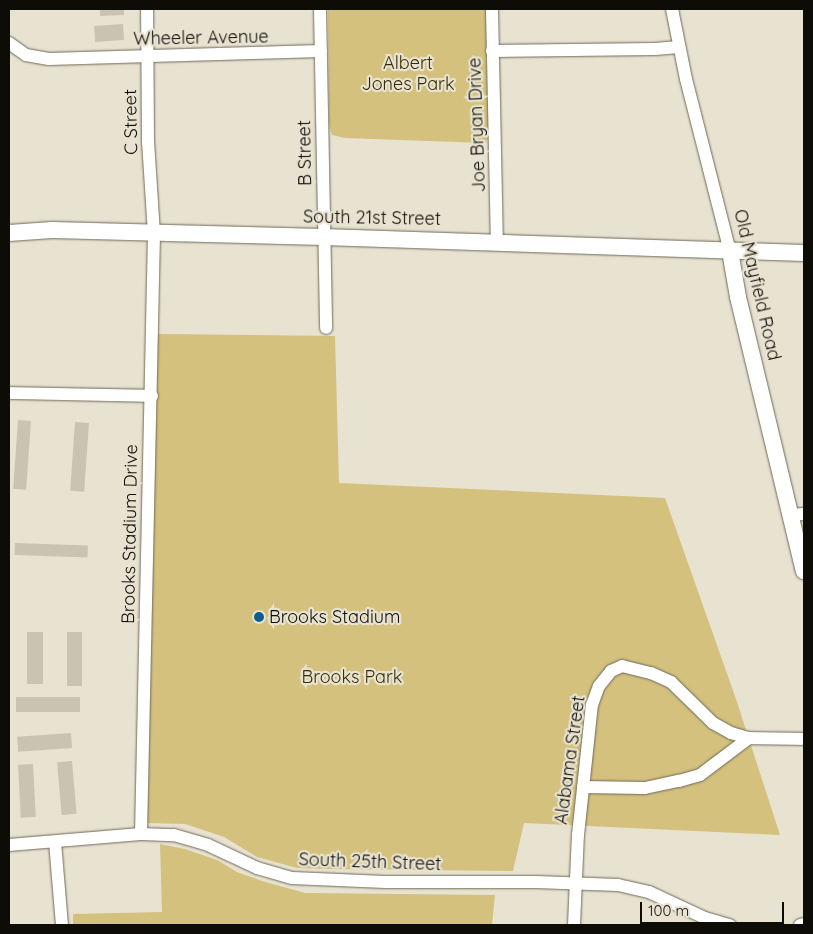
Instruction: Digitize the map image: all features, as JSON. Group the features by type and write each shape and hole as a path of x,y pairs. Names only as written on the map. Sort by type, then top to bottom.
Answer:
{"main road":[{"name":"South 21st Street","path":"10,232 52,230 497,241 730,251 804,252"},
{"name":"Old Mayfield Road","path":"730,251 738,297 797,514 804,571"}],"street":[{"name":"C Street","path":"147,9 148,142 154,234"},
{"name":"B Street","path":"320,9 326,328"},
{"name":"Joe Bryan Drive","path":"492,9 497,241"},
{"name":"Old Mayfield Road","path":"672,9 679,46 730,251"},
{"name":"Wheeler Avenue","path":"9,43 26,54 37,58 81,59 148,55 321,52"},
{"path":"492,51 655,49 679,46"},
{"name":"Brooks Stadium Drive","path":"141,834 152,396 154,234"},
{"path":"9,393 152,396"},
{"name":"Alabama Street","path":"574,925 578,835 595,695 611,671 622,666 651,673 671,682 714,723 731,733 749,738 804,739"},
{"path":"583,787 645,788 678,781 700,774 749,738"},
{"name":"South 25th Street","path":"9,845 141,834 192,839 274,874 309,880 618,885 649,892 705,918 730,925"},
{"path":"55,842 62,925"},
{"path":"800,925 804,924"}],"green space":[{"name":"Albert Jones Park","path":"328,9 486,9 490,136 487,140 483,143 345,138 332,135 329,124"},
{"name":"Brooks Park","path":"157,334 335,336 339,483 665,498 736,699 780,835 524,823 513,871 328,869 297,868 257,857 224,837 185,824 145,823"},
{"path":"160,844 185,849 217,860 237,872 305,893 495,895 492,925 73,925 73,914 162,912"}],"building":[{"path":"100,9 124,9 124,15 100,16"},
{"path":"123,24 124,40 95,42 94,26"},
{"path":"18,420 31,421 26,490 13,489"},
{"path":"75,422 89,423 84,492 70,491"},
{"path":"15,543 88,546 88,558 15,555"},
{"path":"27,632 43,632 43,684 27,684"},
{"path":"67,632 82,632 82,686 67,686"},
{"path":"16,697 80,697 80,712 16,712"},
{"path":"71,733 72,748 18,752 17,737"},
{"path":"72,761 77,814 62,815 57,762"},
{"path":"33,764 36,817 21,818 18,765"}],"place":[{"name":"Brooks Stadium","path":"259,617"}]}
